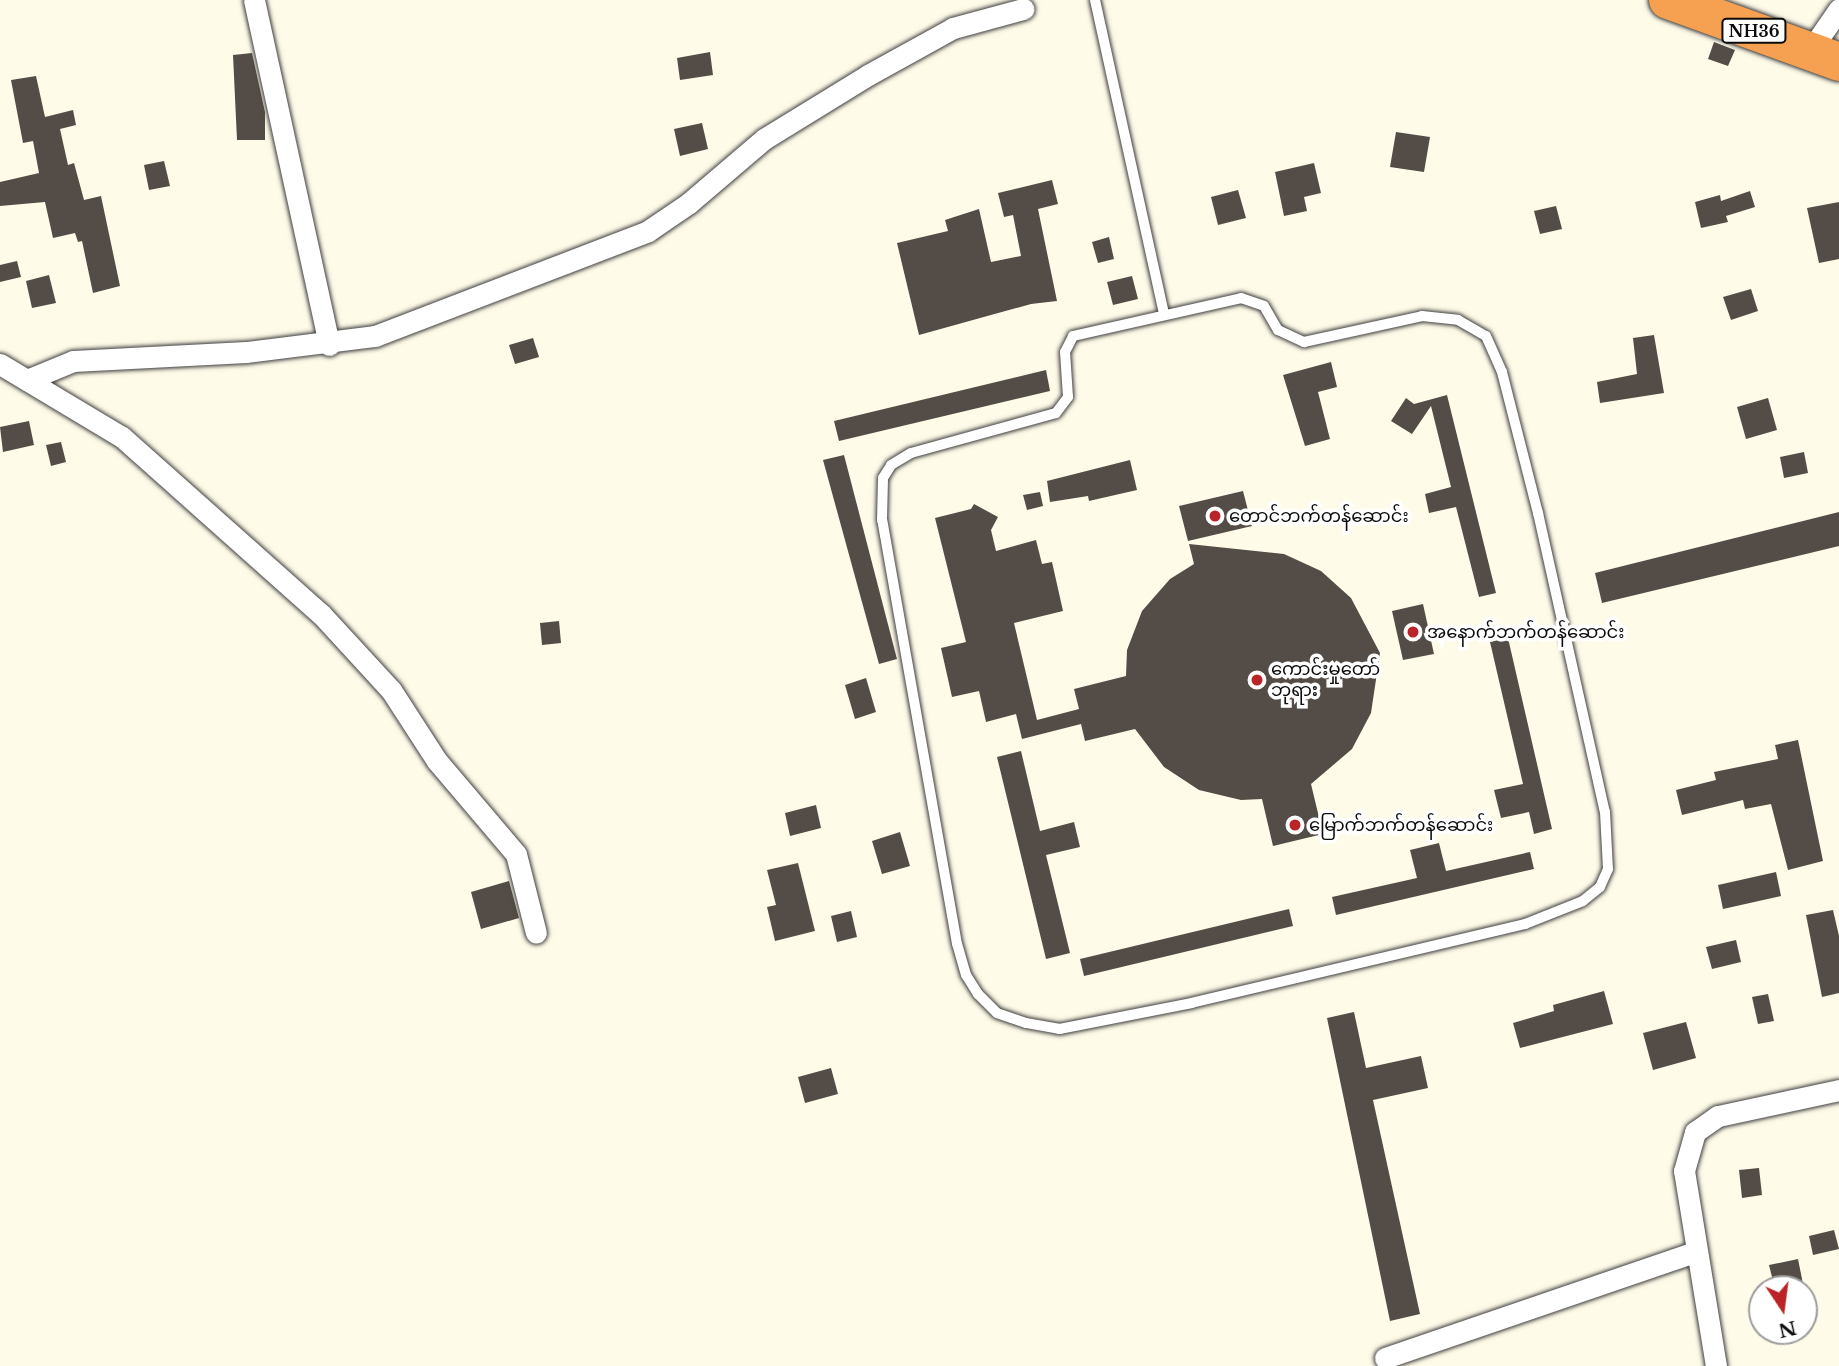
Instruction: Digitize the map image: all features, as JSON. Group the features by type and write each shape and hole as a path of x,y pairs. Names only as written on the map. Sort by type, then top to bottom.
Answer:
{"highway":[{"name":"NH36","path":"1668,0 1824,57"}],"street":[{"path":"254,0 328,345"},
{"path":"27,380 73,361 328,345 375,336 649,231 764,139 868,75 953,28 1023,9"},
{"path":"1824,57 1839,9"},
{"path":"0,363 122,437 321,614 391,690 437,761 516,854 536,933"},
{"path":"1716,1366 1695,1252 1684,1171 1695,1132 1718,1116 1839,1090"},
{"path":"1385,1358 1695,1252"}],"lane":[{"path":"1095,0 1164,313"},
{"path":"1241,298 1264,306 1278,331 1304,342 1422,316 1458,320 1486,336 1502,372 1538,513 1605,811 1608,869 1600,887 1583,901 1525,924 1192,1003 1060,1029 1026,1023 997,1013 978,994 966,975 957,944 882,520 883,478 891,465 911,453 1056,414 1068,397 1065,352 1073,337 1164,313 1241,298"}],"building":[{"path":"1714,42 1735,50 1728,66 1708,59"},
{"path":"710,52 713,75 680,80 677,58"},
{"path":"252,53 265,112 265,140 237,140 233,55"},
{"path":"36,76 45,117 73,110 76,125 60,129 68,165 74,163 84,200 101,196 120,286 93,293 82,241 78,242 75,233 53,238 45,202 0,206 0,182 39,173 33,141 23,143 11,80"},
{"path":"702,123 708,149 680,156 674,129"},
{"path":"1396,132 1430,137 1424,172 1390,167"},
{"path":"164,161 170,186 149,190 144,165"},
{"path":"1314,163 1321,193 1304,197 1307,211 1284,216 1275,172"},
{"path":"1052,180 1058,204 1038,209 1057,301 1031,304 919,335 897,243 948,231 945,220 979,209 991,262 1021,256 1013,215 1004,217 998,193"},
{"path":"1238,190 1246,218 1218,225 1211,197"},
{"path":"1750,191 1755,207 1726,216 1728,222 1701,228 1695,202 1720,195 1721,201"},
{"path":"1839,202 1839,259 1819,263 1807,208"},
{"path":"1556,206 1562,229 1540,234 1534,211"},
{"path":"1109,237 1114,259 1098,263 1092,242"},
{"path":"17,261 21,277 0,282 0,265"},
{"path":"49,275 56,303 32,308 26,281"},
{"path":"1132,276 1138,299 1113,305 1107,282"},
{"path":"1751,289 1758,311 1731,320 1723,297"},
{"path":"1654,335 1664,393 1600,403 1597,382 1637,374 1633,338"},
{"path":"533,338 539,357 515,364 509,345"},
{"path":"1331,362 1337,387 1318,392 1330,439 1305,446 1283,375"},
{"path":"1046,370 1050,391 839,441 834,421"},
{"path":"1447,395 1496,593 1479,597 1456,507 1429,513 1425,494 1451,487 1431,406 1412,434 1391,421 1406,398 1414,404"},
{"path":"1768,398 1777,430 1746,439 1737,407"},
{"path":"29,421 34,445 3,452 0,427"},
{"path":"61,442 66,462 51,466 46,445"},
{"path":"1804,452 1808,473 1784,478 1780,457"},
{"path":"844,455 897,659 879,664 823,460"},
{"path":"1130,460 1137,490 1089,501 1088,496 1050,502 1047,481"},
{"name":"တောင်ဘက်တန်ဆောင်း","path":"1243,491 1252,526 1188,541 1179,506"},
{"path":"1040,492 1043,506 1027,510 1023,495"},
{"path":"974,504 998,517 991,530 996,551 1036,540 1042,564 1052,562 1063,611 1014,623 1037,720 1079,709 1074,689 1126,676 1127,650 1142,611 1170,579 1194,564 1189,544 1284,554 1321,571 1351,598 1380,653 1371,713 1352,749 1311,784 1323,834 1273,846 1262,799 1241,800 1199,790 1164,767 1135,729 1085,741 1081,724 1022,739 1016,714 986,722 979,691 952,697 941,648 966,642 935,518 971,509"},
{"path":"1839,512 1839,546 1602,603 1595,573"},
{"name":"အနောက်ဘက်တန်ဆောင်း","path":"1423,604 1434,654 1403,660 1392,611"},
{"path":"559,621 561,643 542,645 540,623"},
{"path":"1508,638 1552,829 1534,834 1529,812 1501,818 1494,790 1523,784 1490,642"},
{"path":"866,678 876,712 855,719 845,685"},
{"path":"1798,740 1823,861 1788,870 1771,804 1745,809 1743,800 1682,815 1676,790 1716,780 1714,772 1778,759 1775,745"},
{"path":"1021,751 1040,831 1074,822 1080,847 1046,855 1070,953 1046,959 997,757"},
{"path":"816,805 821,828 790,836 785,813"},
{"path":"900,832 910,866 882,874 872,841"},
{"path":"1439,843 1446,871 1530,852 1534,869 1336,915 1332,897 1417,878 1410,850"},
{"path":"798,863 815,931 775,941 767,907 776,905 767,870"},
{"path":"1776,872 1781,896 1723,909 1718,885"},
{"path":"509,881 519,918 481,929 471,892"},
{"path":"1289,909 1293,926 1084,976 1080,959"},
{"path":"1833,910 1839,936 1839,993 1822,997 1806,915"},
{"path":"851,911 857,937 837,942 831,916"},
{"path":"1736,940 1741,962 1712,969 1706,947"},
{"path":"1604,991 1613,1024 1520,1048 1513,1023 1554,1011 1553,1005"},
{"path":"1768,994 1774,1021 1758,1024 1752,997"},
{"path":"1354,1012 1366,1068 1421,1056 1428,1088 1373,1100 1420,1314 1390,1321 1327,1018"},
{"path":"1686,1022 1696,1058 1653,1070 1643,1033"},
{"path":"831,1068 838,1094 805,1103 798,1077"},
{"path":"1759,1168 1762,1195 1742,1198 1739,1170"},
{"path":"1834,1230 1839,1249 1813,1255 1809,1236"},
{"path":"1798,1259 1801,1275 1772,1275 1769,1265"}],"place":[{"name":"တောင်ဘက်တန်ဆောင်း","path":"1215,516"},
{"name":"အနောက်ဘက်တန်ဆောင်း","path":"1413,632"},
{"name":"ကောင်းမှုတော် ဘုရား","path":"1257,680"},
{"name":"မြောက်ဘက်တန်ဆောင်း","path":"1295,825"}]}
